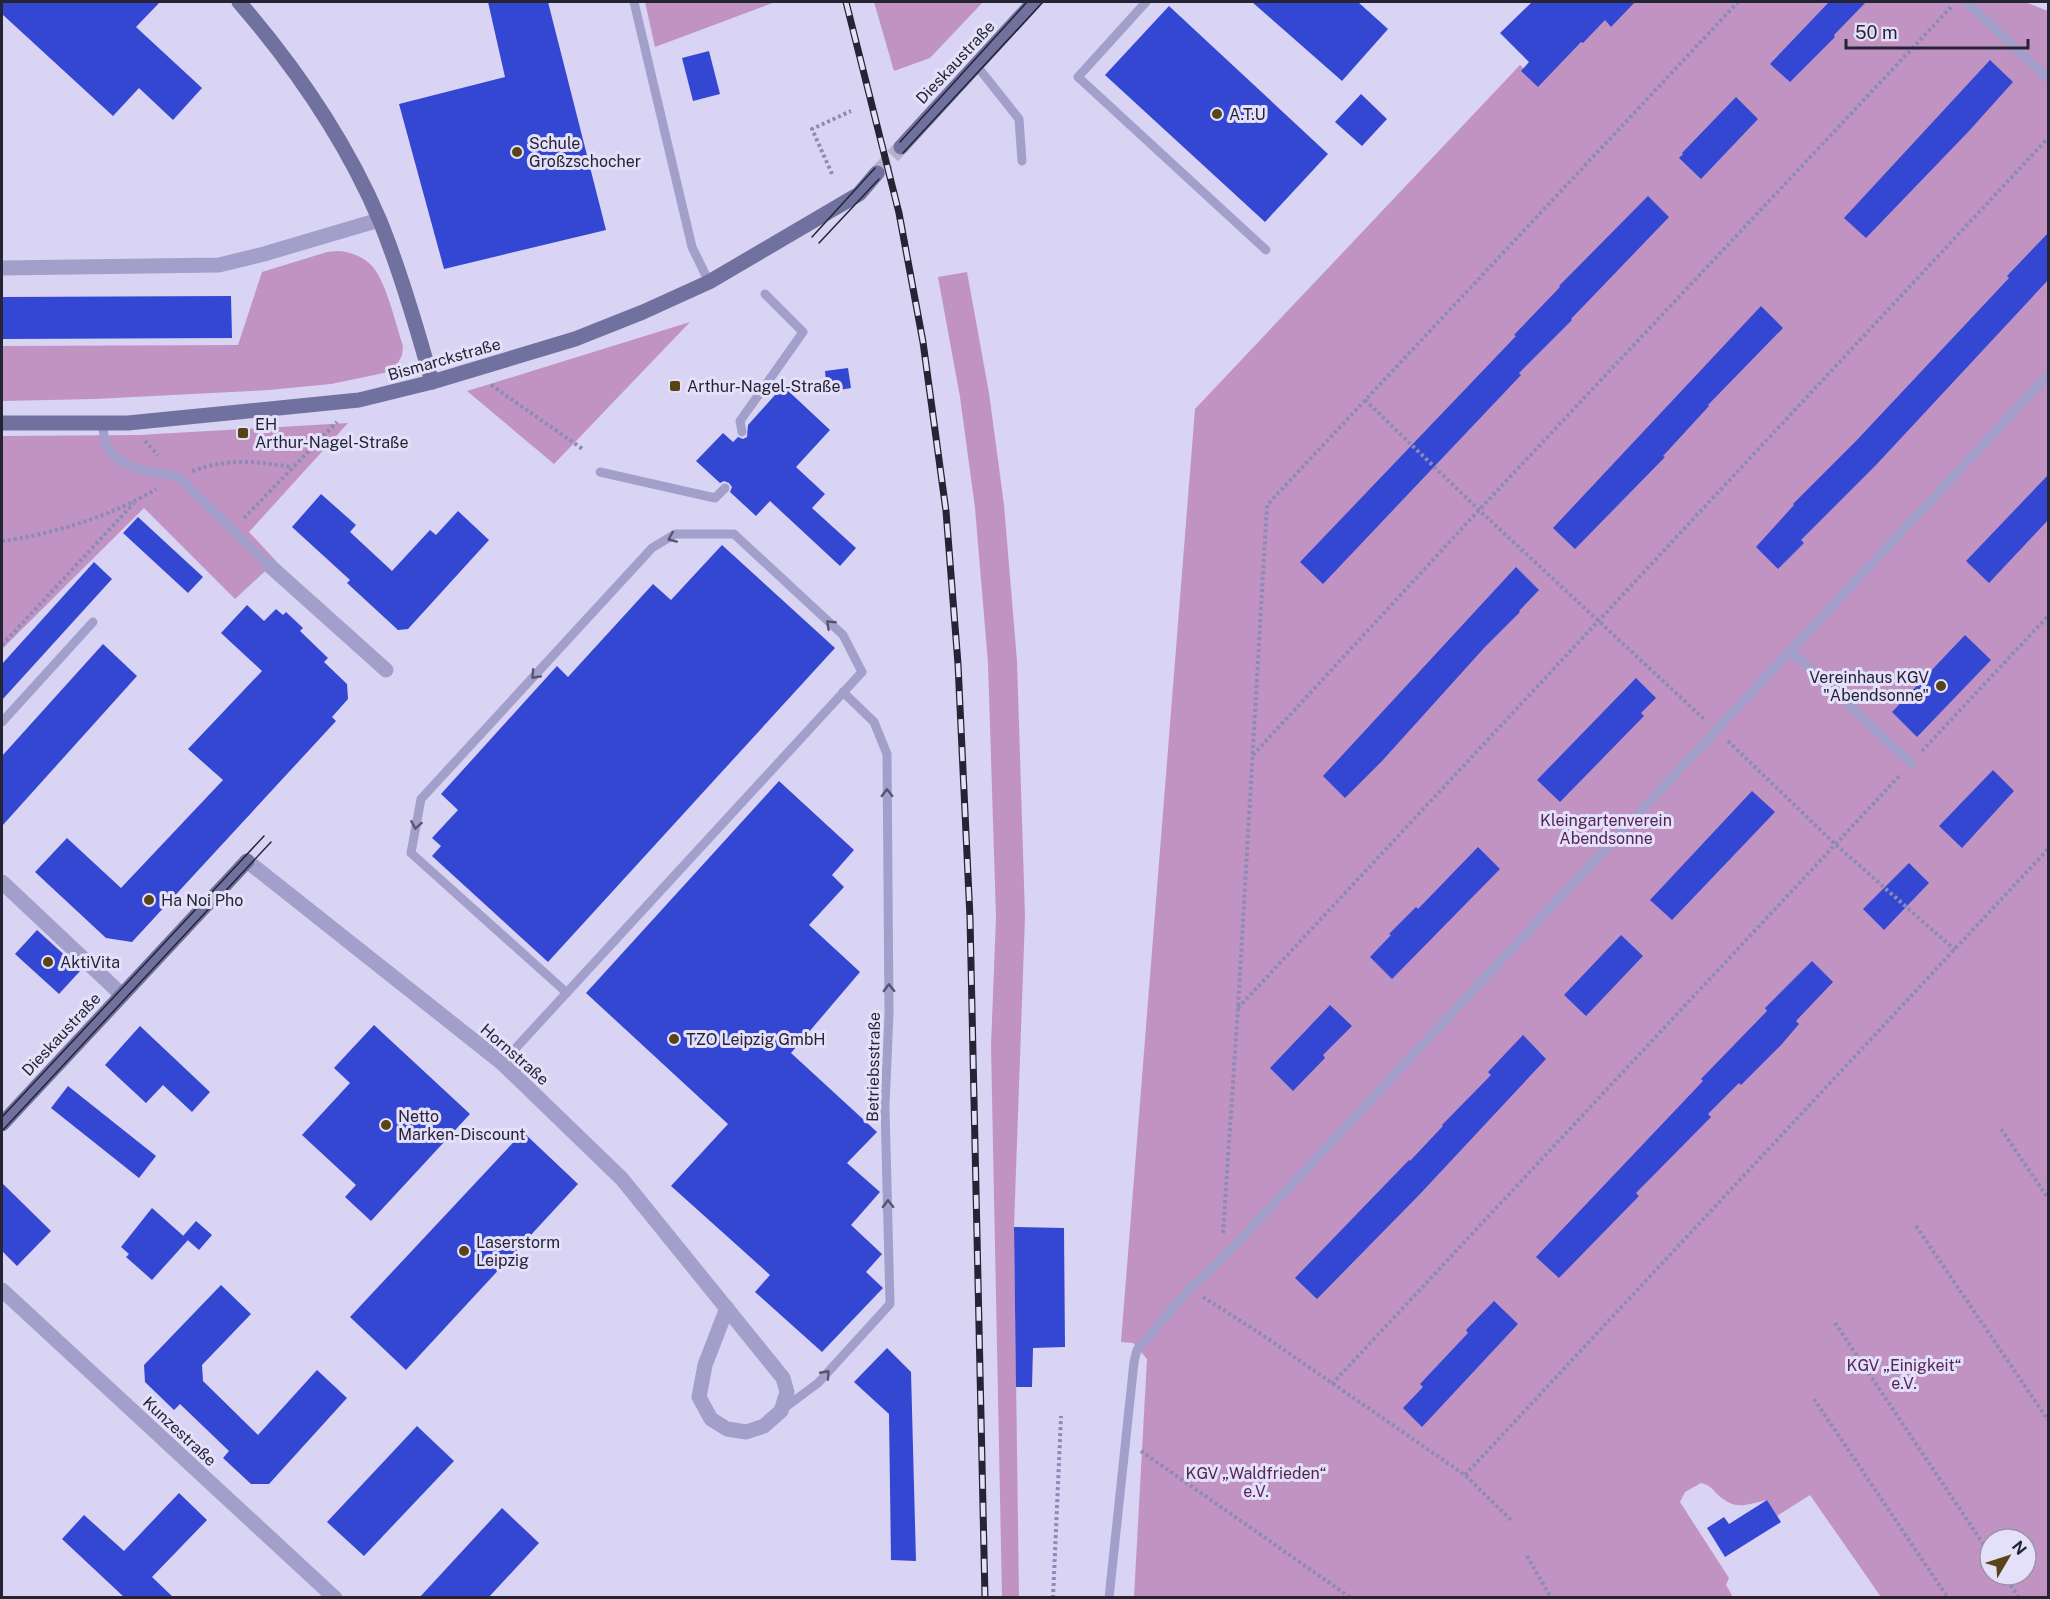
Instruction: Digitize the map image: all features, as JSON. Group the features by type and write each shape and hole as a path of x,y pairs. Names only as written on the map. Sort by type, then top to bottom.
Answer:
{"street":[{"path":"239,2 272,39 312,98 348,158 379,220 411,307 432,382"},
{"name":"Dieskaustraße","path":"901,147 1034,2"},
{"name":"Bismarckstraße","path":"2,423 128,423 359,400 483,368 575,339 709,282 859,194 877,173"},
{"path":"2,268 219,265 379,220"},
{"path":"270,566 386,670"},
{"name":"Dieskaustraße","path":"2,1124 247,861"},
{"name":"Hornstraße","path":"247,861 502,1063 622,1179 783,1378 787,1392 781,1411"},
{"name":"Dieskaustraße","path":"2,882 122,995"},
{"name":"Kunzestraße","path":"2,1290 335,1598"},
{"path":"727,1308 705,1365 699,1397 711,1419 727,1429 746,1432 765,1426 781,1411"}],"lane":[{"path":"634,2 692,246 709,282"},
{"path":"1146,2 1078,77 1266,250"},
{"path":"1966,2 2049,78"},
{"path":"976,66 1019,119 1022,161"},
{"path":"742,432 740,421 803,332 765,294"},
{"path":"1109,1598 1137,1350 1190,1288 1224,1257 2049,375"},
{"path":"102,423 106,446 115,456 142,470 177,476 270,566"},
{"path":"600,472 715,498 725,488"},
{"path":"502,1063 567,993 843,692 862,672 843,635 734,534 675,534 652,548 421,799 411,853 567,993"},
{"path":"2,722 93,622"},
{"path":"1791,651 1911,763"},
{"name":"Betriebsstraße","path":"781,1411 818,1383 890,1304 885,1107 889,1013 887,754 874,722 843,692"}],"path":[{"path":"1224,1257 1222,1249 1267,505 1738,2"},
{"path":"1252,756 1479,510 1957,2"},
{"path":"832,174 812,129 851,111"},
{"path":"1238,1008 2049,138"},
{"path":"483,368 490,384 584,450"},
{"path":"233,530 359,400"},
{"path":"1365,400 1835,844 1955,950"},
{"path":"128,423 177,476"},
{"path":"2,541 36,535 119,510 177,476 217,462 251,461 292,467"},
{"path":"2,645 137,500"},
{"path":"1332,1384 2049,616"},
{"path":"1465,1475 2049,849"},
{"path":"2001,1129 2049,1198"},
{"path":"1916,1226 2049,1420"},
{"path":"1190,1288 1262,1334 1465,1475 1511,1520"},
{"path":"1835,1323 1978,1536"},
{"path":"1814,1399 1948,1598"},
{"path":"1053,1598 1061,1416"},
{"path":"1141,1451 1351,1598"},
{"path":"1527,1556 1551,1598"}],"green space":[{"path":"645,2 775,2 655,47"},
{"path":"874,2 983,2 930,58 894,71"},
{"name":"Kleingartenverein Abendsonne","path":"1603,2 2025,2 2048,11 2048,1597 1881,1597 1810,1495 1777,1516 1767,1500 1735,1505 1701,1483 1685,1492 1680,1502 1729,1578 1726,1585 1733,1597 1134,1597 1147,1359 1133,1343 1121,1342 1195,409 1520,65 1530,74"},
{"path":"338,251 356,255 365,260 377,273 386,292 403,346 398,363 384,373 331,384 269,390 95,399 2,401 2,346 238,345 262,272 327,252"},
{"path":"967,272 989,393 1004,505 1017,661 1025,917 1014,1227 1019,1597 1002,1597 991,1046 996,917 988,663 975,508 960,397 938,277"},
{"path":"690,322 554,464 467,391 490,384"},
{"path":"348,423 249,532 276,561 235,599 144,508 2,649 2,436 139,435"}],"building":[{"path":"2,2 160,2 136,27 202,88 173,120 139,88 113,116 2,14"},
{"path":"488,2 548,2 606,230 444,269 399,104 505,77"},
{"path":"1252,2 1358,2 1388,29 1342,81"},
{"path":"1532,2 1635,2 1611,27 1605,20 1538,87 1521,71 1529,62 1500,33"},
{"path":"1829,2 1866,2 1790,82 1770,64"},
{"name":"A.T.U","path":"1169,6 1328,154 1265,222 1105,75"},
{"path":"709,51 720,94 693,101 682,58"},
{"path":"1990,60 2013,82 1866,238 1844,218"},
{"path":"1361,94 1387,119 1362,146 1335,122"},
{"path":"1736,97 1758,119 1701,179 1679,158"},
{"path":"1648,196 1669,217 1519,373 1521,375 1323,584 1300,562 1516,336 1514,335 1559,286"},
{"path":"2049,232 2049,279 1876,465 1801,540 1804,543 1778,569 1756,547 1793,504 1856,441 2009,278 2007,276"},
{"path":"231,296 232,338 2,339 2,297"},
{"path":"1761,306 1783,328 1708,405 1663,456 1665,457 1575,549 1553,528"},
{"path":"848,368 851,388 827,392 825,371"},
{"path":"783,386 830,430 796,467 825,494 812,508 856,548 840,566 770,501 756,516 730,492 732,487 729,483 724,481 720,483 696,461 723,433 733,442 738,437 743,439 747,437 748,425"},
{"path":"2049,474 2049,519 1989,583 1966,561"},
{"path":"321,494 356,525 350,532 392,571 430,530 436,535 458,511 489,540 408,629 398,630 347,583 350,580 292,527"},
{"path":"138,517 203,577 188,593 123,533"},
{"path":"722,545 835,648 548,962 432,856 441,846 432,838 458,810 441,794 557,666 568,677 653,584 671,600"},
{"path":"94,562 112,579 2,700 2,664"},
{"path":"1516,567 1539,590 1382,761 1345,798 1323,776"},
{"path":"247,605 264,621 276,609 283,615 286,612 303,628 300,631 328,658 324,662 347,684 348,699 332,717 336,721 132,942 106,938 35,872 67,838 121,888 223,780 188,749 262,671 221,633"},
{"name":"Vereinhaus KGV \"Abendsonne\"","path":"1965,635 1991,660 1917,737 1892,712"},
{"path":"103,644 137,676 2,826 2,756"},
{"path":"1636,678 1656,698 1641,713 1644,716 1560,802 1537,780"},
{"path":"1993,770 2014,791 1962,848 1939,826"},
{"path":"779,781 854,850 832,875 844,887 809,925 860,972 791,1053 877,1132 847,1163 880,1192 851,1225 882,1254 866,1272 883,1288 822,1352 755,1292 770,1275 671,1186 728,1124 586,993"},
{"path":"1752,791 1775,812 1672,920 1650,900"},
{"path":"1478,847 1500,869 1392,979 1370,957 1391,935 1389,934 1416,907 1418,909"},
{"path":"1909,863 1929,883 1884,930 1863,909"},
{"name":"AktiVita","path":"37,930 81,970 59,994 15,954"},
{"path":"1621,935 1643,956 1586,1016 1564,995"},
{"path":"1812,961 1833,982 1796,1021 1799,1024 1781,1045 1708,1114 1711,1117 1636,1193 1639,1196 1559,1278 1536,1257 1703,1081 1701,1079 1767,1011 1765,1008"},
{"path":"1330,1005 1352,1026 1323,1055 1325,1058 1293,1091 1270,1068"},
{"name":"Netto Marken-Discount","path":"374,1025 470,1114 371,1221 345,1197 356,1185 302,1135 350,1083 334,1068"},
{"path":"140,1026 210,1092 192,1112 163,1085 146,1103 105,1065"},
{"path":"1523,1035 1546,1059 1420,1194 1317,1299 1295,1278 1491,1075 1488,1072"},
{"path":"68,1086 156,1156 139,1178 51,1108"},
{"name":"Laserstorm Leipzig","path":"523,1132 578,1184 406,1370 350,1317"},
{"path":"2,1183 51,1231 17,1266 2,1251"},
{"path":"152,1208 188,1240 152,1280 126,1257 129,1254 121,1247"},
{"path":"196,1221 212,1235 199,1250 183,1236"},
{"path":"1014,1227 1064,1228 1065,1347 1033,1348 1032,1387 1016,1387"},
{"path":"221,1285 251,1314 202,1365 203,1381 258,1435 317,1370 347,1398 269,1484 251,1484 223,1458 229,1451 180,1404 174,1410 145,1382 144,1365"},
{"path":"1494,1301 1518,1324 1422,1427 1403,1408 1423,1387 1420,1384 1468,1333 1466,1330"},
{"path":"887,1348 911,1372 916,1561 891,1560 889,1414 854,1382"},
{"path":"417,1426 454,1461 364,1556 327,1522"},
{"path":"179,1493 207,1520 152,1577 174,1598 125,1598 62,1539 84,1515 124,1551"},
{"path":"1767,1500 1781,1522 1725,1557 1707,1528 1724,1517 1729,1524"},
{"path":"502,1508 539,1543 488,1598 419,1598"}],"tunnel":[{"path":"877,173 901,147"}],"tram line":[{"path":"900,142 1027,2"},
{"path":"903,153 1043,2"},
{"path":"812,237 875,168"},
{"path":"819,243 879,179"},
{"path":"2,1117 264,836"},
{"path":"2,1131 271,842"}],"railway":[{"path":"846,2 899,213 923,342 946,511 958,664 970,918 985,1598"}],"place":[{"name":"A.T.U","path":"1217,114"},
{"name":"Schule Großzschocher","path":"517,152"},
{"name":"Arthur-Nagel-Straße","path":"675,386"},
{"name":"EH Arthur-Nagel-Straße","path":"243,433"},
{"name":"Vereinhaus KGV \"Abendsonne\"","path":"1941,686"},
{"name":"Ha Noi Pho","path":"149,900"},
{"name":"AktiVita","path":"48,962"},
{"name":"TZO Leipzig GmbH","path":"674,1039"},
{"name":"Netto Marken-Discount","path":"386,1125"},
{"name":"Laserstorm Leipzig","path":"464,1251"}],"park label":[{"name":"KGV „Einigkeit“ e.V.","path":"1904,1374"},
{"name":"KGV „Waldfrieden“ e.V.","path":"1256,1482"}]}
